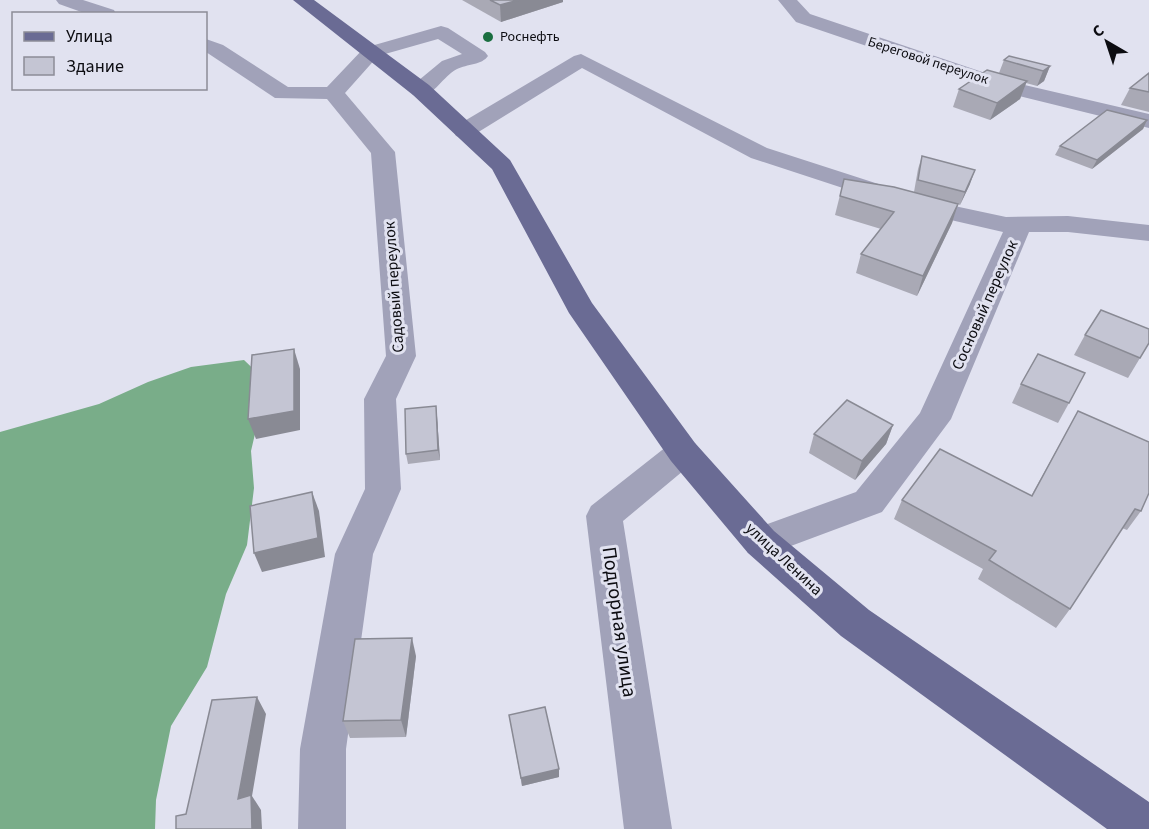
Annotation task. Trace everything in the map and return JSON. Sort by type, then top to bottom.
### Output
[{"type":"main road","name":"улица Ленина","points":[[302,0],[421,90],[502,165],[579,306],[683,452],[761,542],[855,623],[1147,829]]},
{"type":"street","points":[[65,0],[101,12]]},
{"type":"street","name":"Береговой переулок","points":[[787,0],[803,18],[1006,87],[1149,121]]},
{"type":"street","points":[[207,45],[283,93],[333,93],[371,52],[441,32],[478,56],[448,65],[421,90]]},
{"type":"street","name":"Сосновый переулок","points":[[464,131],[581,60],[759,153],[925,207],[1006,225],[1020,224],[934,419],[869,502],[761,542]]},
{"type":"street","name":"Садовый переулок","points":[[322,829],[323,749],[354,554],[383,489],[380,399],[401,356],[383,152],[333,93]]},
{"type":"street","points":[[1020,224],[1068,224],[1149,232]]},
{"type":"street","name":"Подгорная улица","points":[[648,829],[604,516],[683,452]]},
{"type":"green space","points":[[244,360],[267,382],[251,451],[254,488],[247,545],[226,594],[207,667],[171,726],[156,800],[155,829],[0,829],[0,432],[99,404],[148,382],[191,367]]},
{"type":"building","points":[[490,0],[519,0],[500,5]]},
{"type":"building","points":[[1009,56],[1050,66],[1043,71],[1004,60]]},
{"type":"building","points":[[987,70],[1027,81],[997,103],[959,89]]},
{"type":"building","points":[[1149,73],[1149,92],[1130,88]]},
{"type":"building","points":[[1107,110],[1147,120],[1097,160],[1060,146]]},
{"type":"building","points":[[922,156],[975,170],[965,192],[918,180]]},
{"type":"building","points":[[844,179],[894,187],[958,204],[923,276],[861,254],[894,212],[840,196]]},
{"type":"building","points":[[1101,310],[1149,329],[1149,343],[1140,358],[1085,335]]},
{"type":"building","points":[[294,349],[294,411],[248,419],[252,355]]},
{"type":"building","points":[[1038,354],[1085,373],[1069,403],[1021,384]]},
{"type":"building","points":[[847,400],[893,425],[862,461],[814,434]]},
{"type":"building","points":[[436,406],[438,450],[406,454],[405,409]]},
{"type":"building","points":[[1078,411],[1149,442],[1149,493],[1141,511],[1135,509],[1070,609],[989,560],[996,551],[902,500],[940,449],[1032,496]]},
{"type":"building","points":[[312,492],[318,538],[254,553],[250,506]]},
{"type":"building","points":[[412,638],[401,720],[343,721],[355,639]]},
{"type":"building","points":[[257,697],[238,799],[251,795],[252,829],[176,829],[176,816],[186,814],[212,700]]},
{"type":"building","points":[[545,707],[559,769],[521,778],[509,715]]},
{"type":"place","name":"Роснефть","points":[[488,37]]}]
